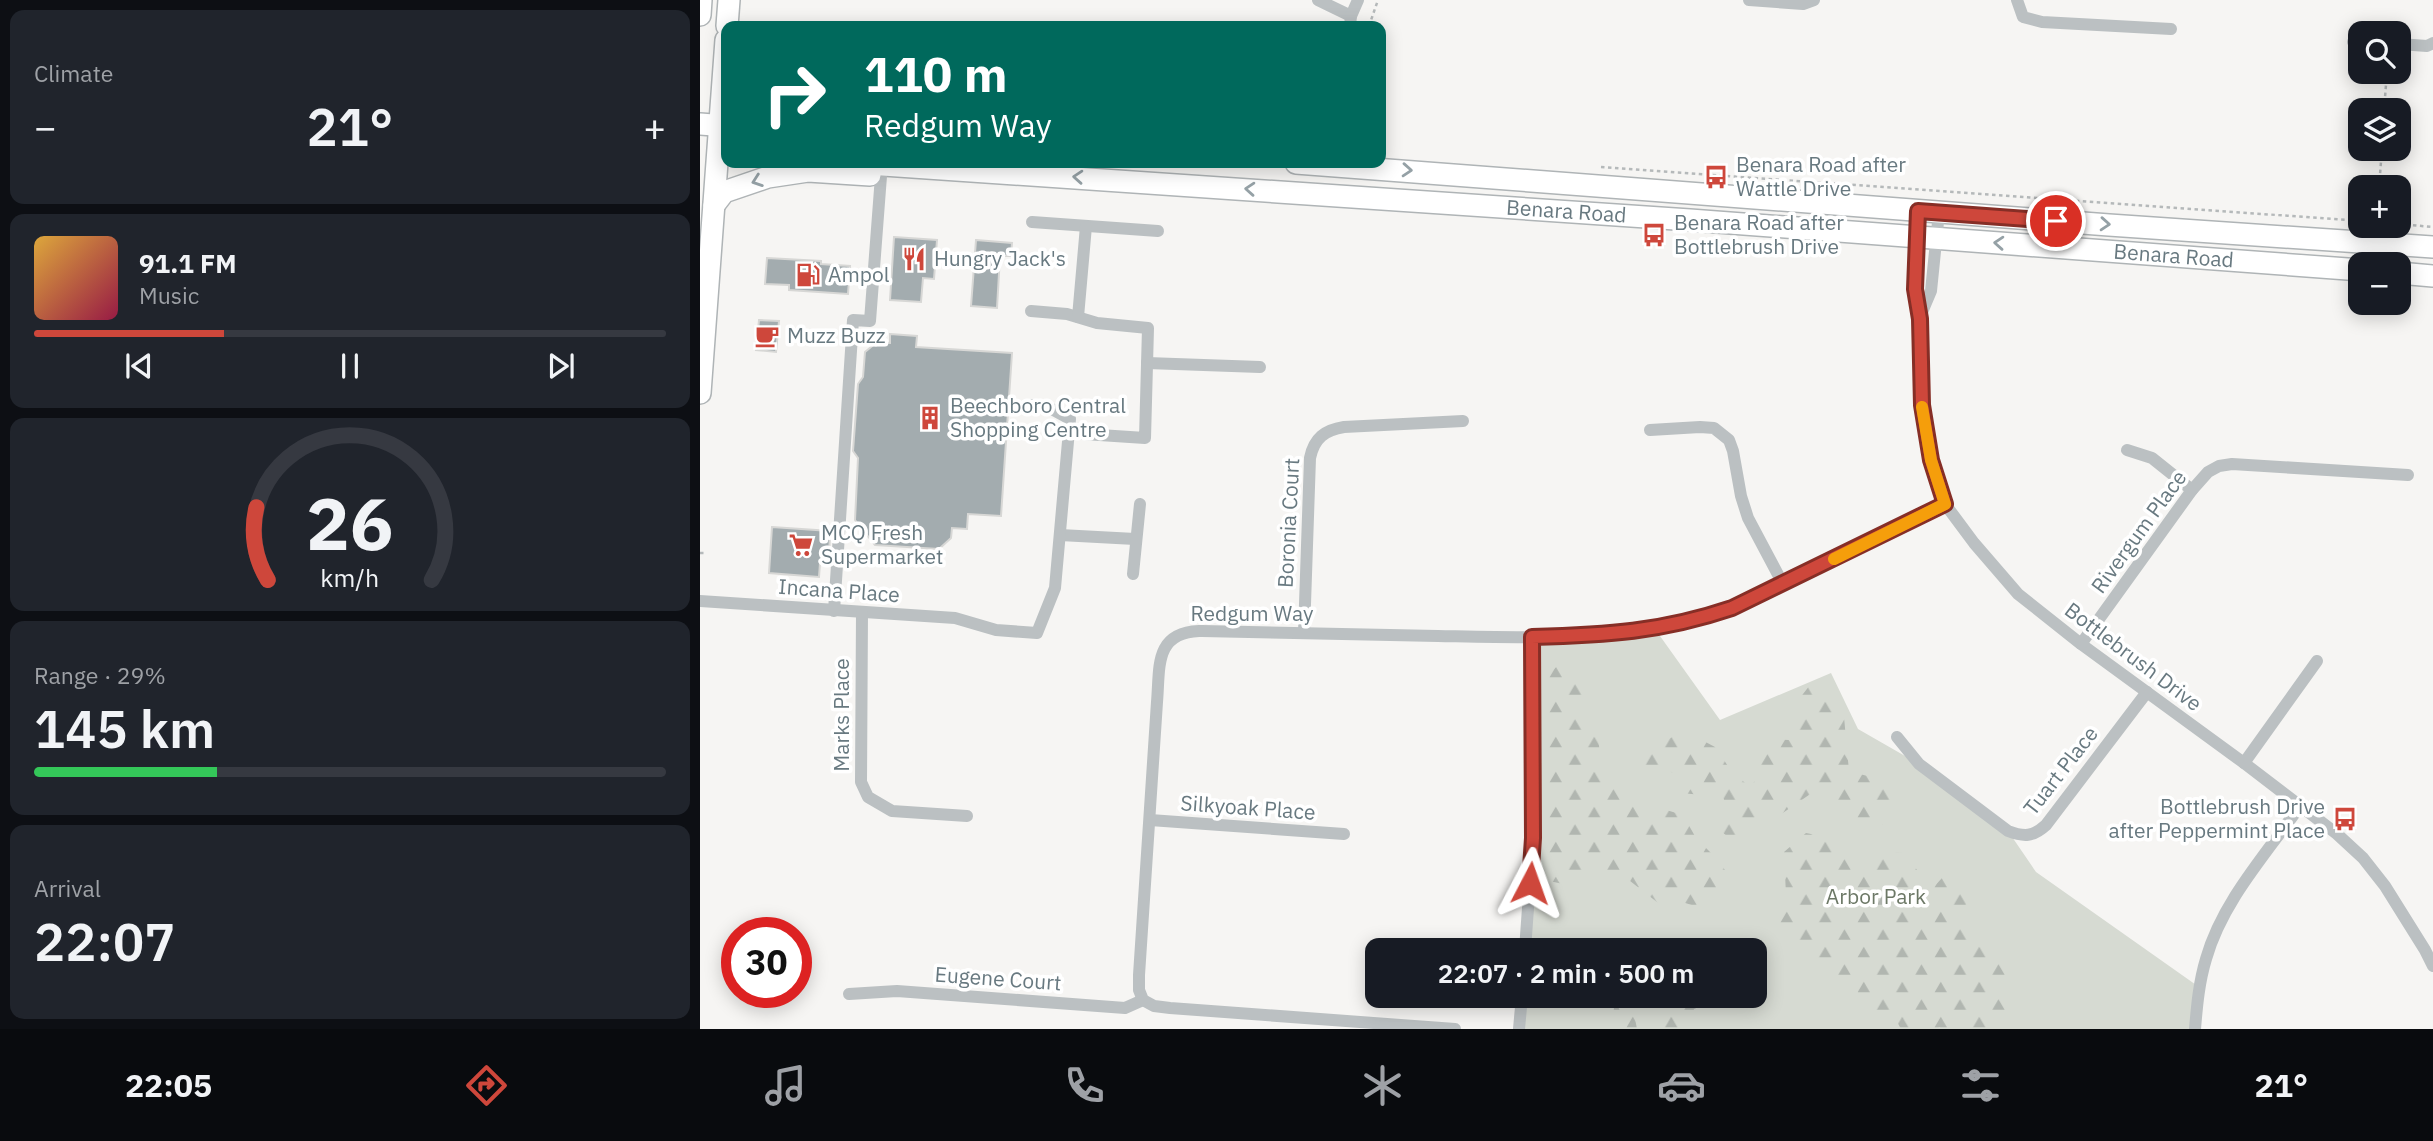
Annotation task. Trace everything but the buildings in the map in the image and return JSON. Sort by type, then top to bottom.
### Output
[{"type":"main road","points":[[700,15],[701,0]]},
{"type":"main road","points":[[727,21],[729,0]]},
{"type":"main road","points":[[700,392],[714,205],[716,125],[721,82]]},
{"type":"main road","points":[[714,205],[724,192],[768,177],[882,168]]},
{"type":"main road","name":"Benara Road","points":[[882,168],[928,180],[972,171],[1008,168]]},
{"type":"main road","name":"Benara Road","points":[[1031,168],[1337,195],[2348,269]]},
{"type":"main road","points":[[1337,195],[1339,168]]},
{"type":"main road","name":"Benara Road","points":[[1386,168],[1645,190],[2433,247]]},
{"type":"main road","points":[[1644,217],[1645,190]]},
{"type":"main road","points":[[2287,265],[2289,237]]},
{"type":"main road","points":[[2411,274],[2433,276]]},
{"type":"street","points":[[1318,0],[1351,21],[1358,0]]},
{"type":"street","points":[[1749,0],[1803,4],[1814,0]]},
{"type":"street","points":[[2017,0],[2023,17],[2042,22],[2171,29]]},
{"type":"street","points":[[2411,45],[2427,46],[2433,43]]},
{"type":"street","points":[[834,611],[853,320],[870,321],[882,168]]},
{"type":"street","name":"Bottlebrush Drive","points":[[1929,211],[1927,237],[1915,289],[1920,319],[1920,388],[1931,460],[1945,504],[2018,594],[2337,834],[2385,886],[2429,947],[2433,966]]},
{"type":"street","name":"Bottlebrush Drive","points":[[1920,319],[1931,291],[1927,237],[1929,211]]},
{"type":"street","points":[[1032,222],[1158,231]]},
{"type":"street","points":[[1078,317],[1086,226]]},
{"type":"street","points":[[1031,311],[1067,314],[1097,323],[1148,328],[1145,438],[1069,433]]},
{"type":"street","points":[[1147,363],[1260,367]]},
{"type":"street","points":[[1031,405],[1048,407],[1070,419],[1060,535],[1135,539]]},
{"type":"street","name":"Boronia Court","points":[[1304,633],[1312,447],[1331,429],[1463,421]]},
{"type":"street","points":[[1650,430],[1714,428],[1729,440],[1734,451],[1741,496],[1748,518],[1783,584]]},
{"type":"street","points":[[2127,450],[2152,458],[2192,490]]},
{"type":"street","name":"Rivergum Place","points":[[2081,644],[2192,490],[2208,472],[2219,466],[2232,464],[2408,475]]},
{"type":"street","points":[[1133,574],[1140,504]]},
{"type":"street","name":"Redgum Way","points":[[1143,1000],[1139,989],[1139,975],[1157,702],[1161,657],[1164,647],[1173,637],[1186,631],[1532,637],[1611,635],[1671,626],[1732,608],[1945,504]]},
{"type":"street","name":"Incana Place","points":[[700,601],[955,618],[996,630],[1037,633],[1055,589],[1060,535]]},
{"type":"street","name":"Marks Place","points":[[862,612],[861,782],[868,797],[892,811],[967,816]]},
{"type":"street","points":[[1526,938],[1533,838],[1532,637]]},
{"type":"street","points":[[2244,763],[2317,661]]},
{"type":"street","name":"Tuart Place","points":[[1897,737],[1919,764],[2008,831],[2020,836],[2034,835],[2046,825],[2147,692]]},
{"type":"street","points":[[2195,1029],[2199,987],[2217,928],[2229,906],[2300,806]]},
{"type":"street","name":"Silkyoak Place","points":[[1150,820],[1344,834]]},
{"type":"street","name":"Eugene Court","points":[[849,993],[897,991],[1125,1008],[1143,1000]]},
{"type":"street","points":[[1143,1000],[1154,1006],[1170,1009],[1455,1029]]},
{"type":"street","points":[[1519,1029],[1521,1008]]},
{"type":"path","points":[[1372,21],[1378,0]]},
{"type":"path","points":[[1598,167],[2348,220]]},
{"type":"path","points":[[2411,225],[2433,227]]},
{"type":"path","points":[[700,553],[707,553]]},
{"type":"green space","name":"Arbor Park","points":[[1655,629],[1720,720],[1831,673],[1858,729],[1919,764],[2008,831],[2036,872],[2199,987],[2195,1029],[1519,1029],[1521,1008],[1767,1008],[1767,938],[1525,938],[1532,637]]},
{"type":"green space","points":[[1561,662],[1578,670],[1588,728],[1598,738],[1601,761],[1646,804],[1683,815],[1696,838],[1718,860],[1729,876],[1721,894],[1698,907],[1679,901],[1662,906],[1625,877],[1582,870],[1563,884],[1545,880],[1550,837],[1546,772],[1547,676]]},
{"type":"green space","points":[[1810,685],[1828,689],[1844,717],[1849,771],[1887,782],[1893,786],[1902,801],[1889,821],[1865,834],[1841,818],[1840,804],[1824,797],[1819,788],[1761,828],[1733,841],[1716,827],[1728,811],[1723,797],[1681,793],[1675,773],[1643,766],[1648,752],[1683,730],[1715,747],[1732,772],[1750,787],[1758,777],[1766,739],[1789,740],[1797,722],[1796,703]]},
{"type":"green space","points":[[1806,833],[1831,838],[1851,865],[1880,852],[1903,853],[1918,871],[1915,892],[1898,904],[1919,903],[1942,878],[1963,885],[1968,913],[1977,934],[1990,953],[2010,973],[2008,992],[2015,1017],[2007,1029],[1901,1029],[1896,1020],[1861,1009],[1857,989],[1831,978],[1832,960],[1822,964],[1807,956],[1803,946],[1786,940],[1775,921],[1786,895],[1784,852]]},
{"type":"green space","points":[[1614,1008],[1633,1008],[1637,1029],[1612,1029]]},
{"type":"green space","points":[[1661,1008],[1697,1008],[1694,1009],[1690,1029],[1657,1029],[1657,1014]]},
{"type":"slow traffic","points":[[1834,559],[1945,504],[1931,460],[1922,407]]},
{"type":"place","name":"Benara Road after Wattle Drive","points":[[1716,177]]},
{"type":"place","name":"Benara Road after Bottlebrush Drive","points":[[1654,235]]},
{"type":"place","name":"Hungry Jack's","points":[[914,259]]},
{"type":"place","name":"Ampol","points":[[808,275]]},
{"type":"place","name":"Muzz Buzz","points":[[767,336]]},
{"type":"place","name":"Beechboro Central Shopping Centre","points":[[930,418]]},
{"type":"place","name":"MCQ Fresh Supermarket","points":[[801,545]]},
{"type":"place","name":"Bottlebrush Drive after Peppermint Place","points":[[2345,819]]},
{"type":"route","points":[[1530,883],[1533,838],[1532,637],[1611,635],[1700,619],[1732,608],[1945,504],[1931,460],[1920,388],[1920,319],[1915,289],[1918,211],[2056,221]]}]
